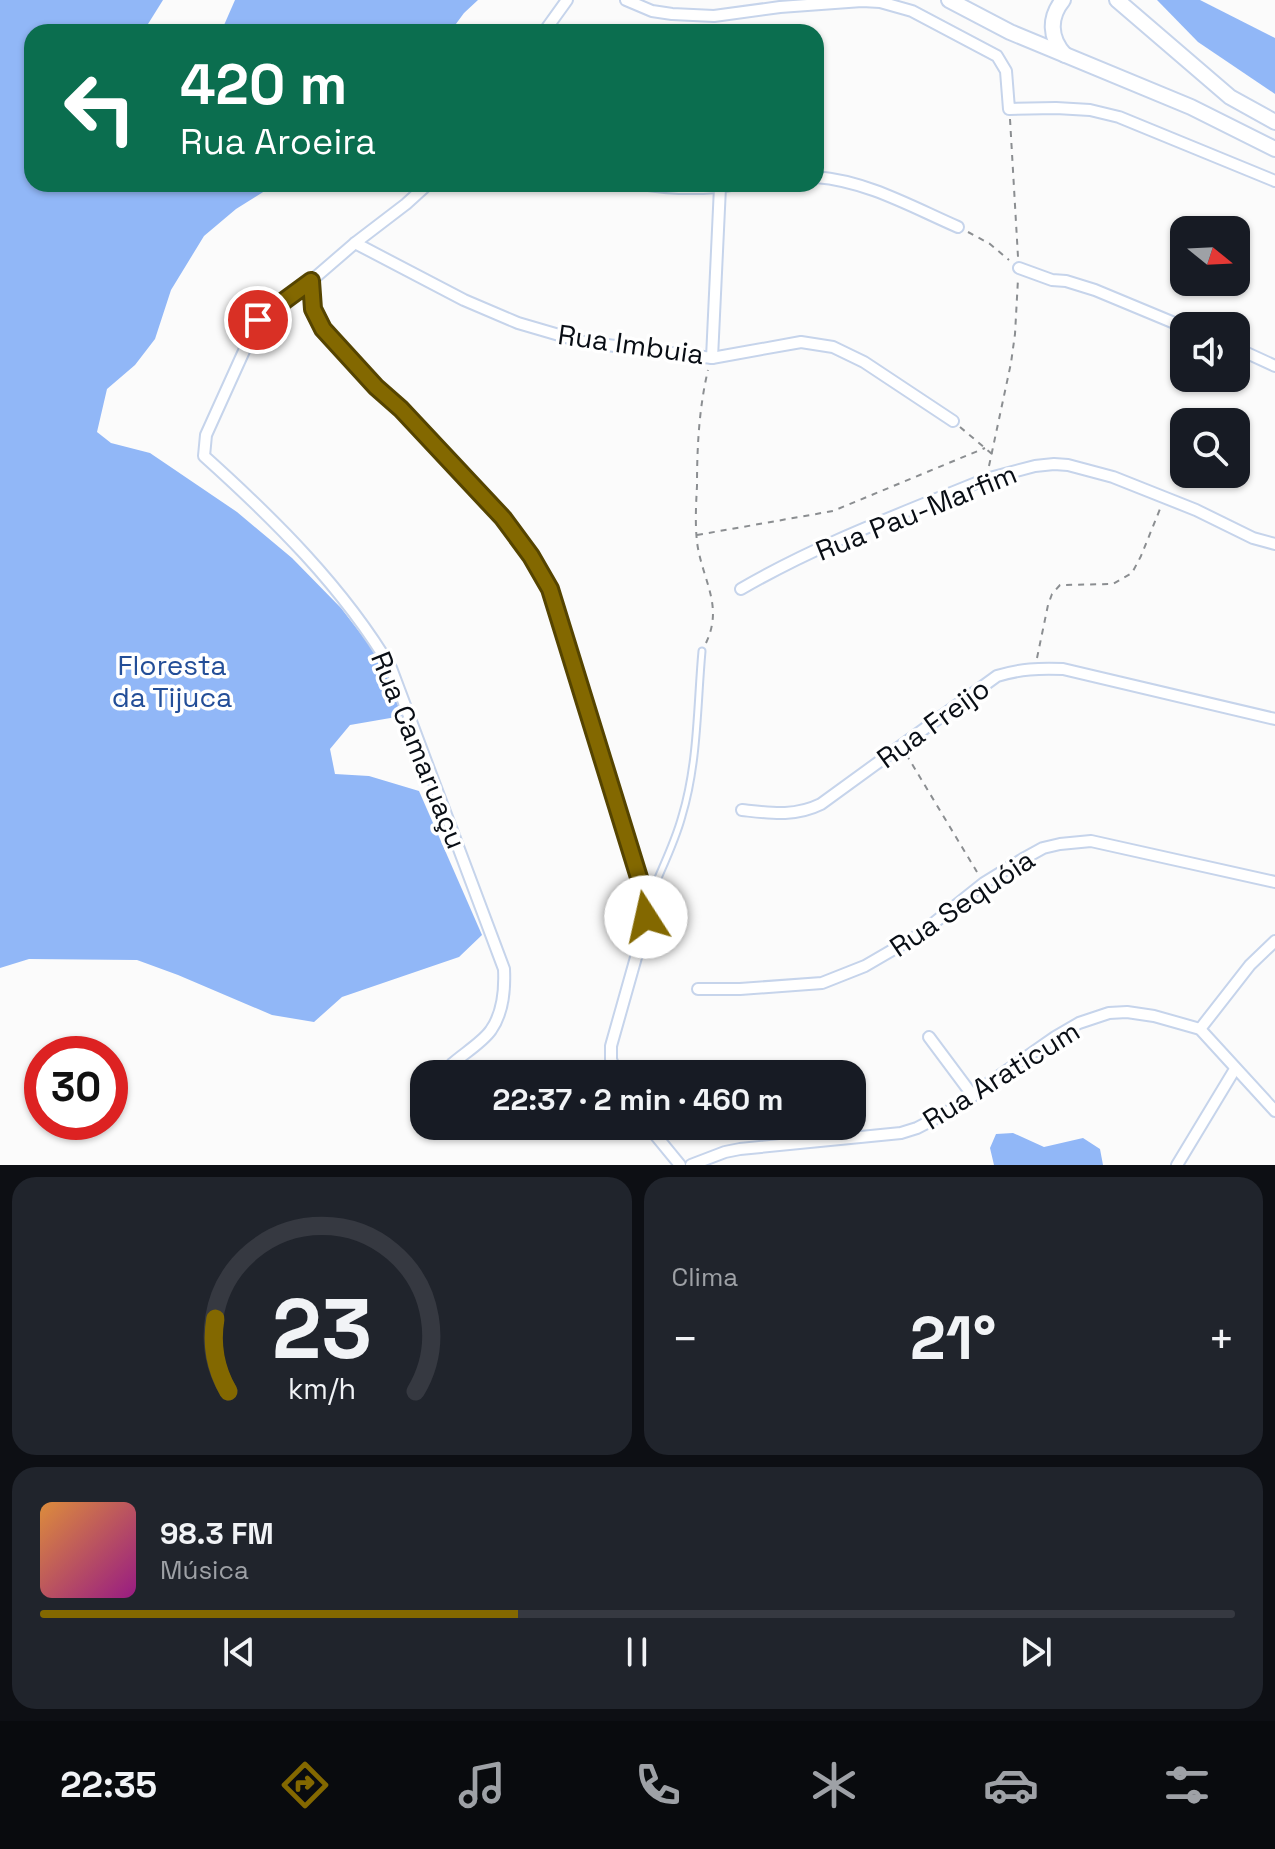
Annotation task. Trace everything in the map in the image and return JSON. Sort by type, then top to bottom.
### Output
[{"type":"main road","points":[[949,0],[1010,32],[1191,107],[1275,149]]},
{"type":"main road","points":[[1063,0],[1054,15],[1052,29],[1056,44],[1065,55]]},
{"type":"main road","points":[[1117,0],[1230,97],[1275,122]]},
{"type":"street","points":[[550,24],[567,0]]},
{"type":"street","points":[[626,0],[662,12],[714,16],[780,7],[880,2],[912,11],[997,56],[1006,71],[1009,109],[1090,110],[1119,117],[1275,181]]},
{"type":"street","points":[[824,178],[873,189],[958,227]]},
{"type":"street","points":[[419,192],[311,281],[313,309],[323,329],[503,518],[550,589],[645,897],[644,929],[611,1046],[611,1060]]},
{"type":"street","points":[[712,358],[720,192]]},
{"type":"street","name":"Rua Imbuia","points":[[355,243],[464,300],[518,323],[583,342],[712,358],[801,342],[833,347],[864,362],[953,421]]},
{"type":"street","points":[[1019,268],[1095,290],[1170,321]]},
{"type":"street","name":"Rua Camaruaçu","points":[[311,281],[258,320],[206,435],[204,456],[294,543],[356,615],[391,668],[504,969],[505,990],[490,1031],[457,1060]]},
{"type":"street","points":[[1250,354],[1275,366]]},
{"type":"street","name":"Rua Pau-Marfim","points":[[741,589],[807,554],[986,479],[1054,464],[1113,477],[1165,497],[1253,538],[1275,544]]},
{"type":"street","name":"Rua Freijo","points":[[742,810],[777,814],[810,810],[997,676],[1016,670],[1063,669],[1275,719]]},
{"type":"street","name":"Rua Sequóia","points":[[698,989],[822,983],[865,966],[920,934],[984,883],[1043,848],[1091,841],[1275,882]]},
{"type":"street","points":[[1275,941],[1250,965],[1200,1029],[1275,1111]]},
{"type":"street","name":"Rua Araticum","points":[[691,1165],[740,1149],[901,1133],[917,1128],[973,1096],[1055,1037],[1079,1023],[1109,1013],[1154,1016],[1200,1029]]},
{"type":"street","points":[[929,1037],[973,1096]]},
{"type":"street","points":[[1177,1165],[1235,1069]]},
{"type":"street","points":[[659,1140],[680,1165]]},
{"type":"lane","points":[[646,909],[683,814],[692,769],[702,651]]},
{"type":"path","points":[[986,479],[1015,334],[1019,268],[1009,109]]},
{"type":"path","points":[[958,227],[990,244],[1019,268]]},
{"type":"path","points":[[702,651],[714,621],[697,535],[697,444],[703,392],[712,358]]},
{"type":"path","points":[[953,421],[992,454]]},
{"type":"path","points":[[697,535],[833,511],[985,448]]},
{"type":"path","points":[[1035,668],[1052,594],[1060,585],[1113,584],[1132,573],[1165,497]]},
{"type":"path","points":[[901,746],[984,883]]},
{"type":"green space","name":"Floresta da Tijuca","points":[[0,0],[163,0],[148,24],[24,24],[24,192],[263,192],[236,209],[204,236],[171,290],[155,339],[135,365],[107,389],[97,432],[111,443],[150,453],[237,512],[292,558],[341,608],[381,660],[402,716],[350,725],[330,749],[335,774],[369,776],[419,791],[482,935],[459,957],[342,997],[314,1022],[272,1015],[137,960],[29,959],[0,968]]},
{"type":"green space","points":[[235,0],[478,0],[456,24],[224,24]]},
{"type":"green space","points":[[1157,0],[1200,0],[1275,38],[1275,94],[1198,42]]},
{"type":"green space","points":[[1013,1133],[1044,1147],[1083,1138],[1100,1149],[1103,1165],[994,1165],[990,1148],[996,1134]]},
{"type":"route","points":[[258,320],[311,281],[313,309],[323,329],[503,518],[531,556],[550,589],[645,897],[646,917]]}]
